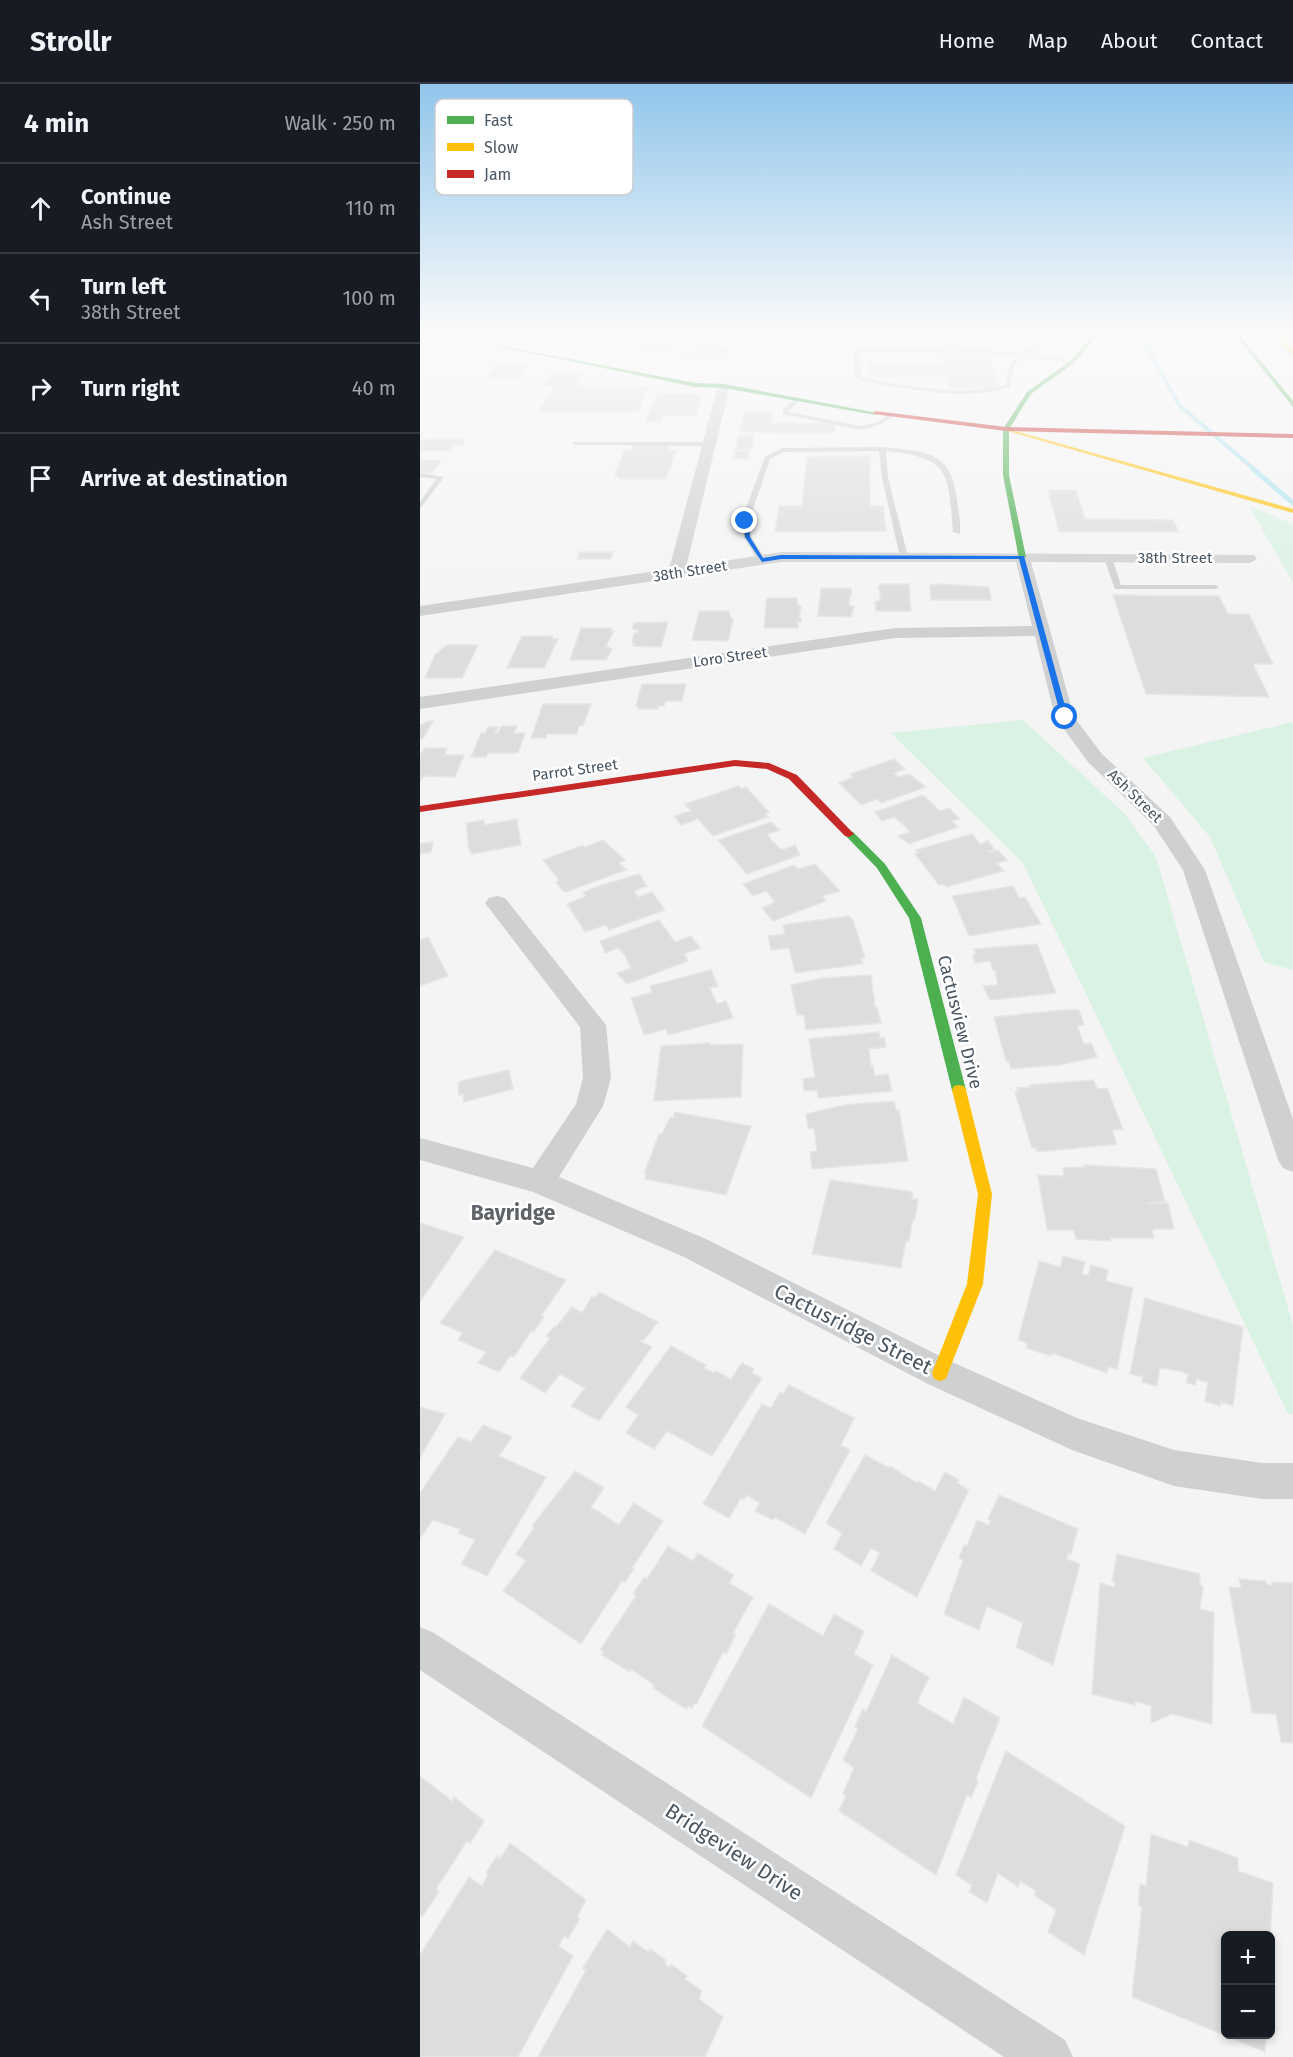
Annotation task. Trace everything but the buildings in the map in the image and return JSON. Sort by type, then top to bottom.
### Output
[{"type":"main road","points":[[971,425],[1006,429],[1293,436]]},
{"type":"main road","points":[[1006,429],[1009,425]]},
{"type":"main road","points":[[1006,429],[1293,511]]},
{"type":"main road","name":"Ash Street","points":[[1006,429],[1006,475],[1022,557]]},
{"type":"main road","name":"Parrot Street","points":[[420,809],[735,763]]},
{"type":"main road","name":"Cactusview Drive","points":[[735,763],[769,766],[793,777],[881,866],[915,918],[985,1194],[975,1284],[940,1373]]},
{"type":"street","points":[[676,573],[715,425]]},
{"type":"street","name":"38th Street","points":[[420,611],[781,557],[1249,558]]},
{"type":"street","name":"Ash Street","points":[[1022,557],[1065,717],[1095,758],[1162,822],[1194,870],[1293,1160]]},
{"type":"street","name":"Loro Street","points":[[420,703],[895,633],[1041,632]]},
{"type":"street","points":[[497,903],[593,1025],[597,1078],[589,1106],[540,1182]]},
{"type":"street","name":"Cactusridge Street","points":[[420,1149],[540,1182],[695,1248],[940,1373],[1072,1433],[1174,1468],[1262,1481],[1293,1481]]},
{"type":"street","name":"Bridgeview Drive","points":[[420,1647],[1048,2057]]},
{"type":"lane","points":[[850,425],[861,428],[874,425]]},
{"type":"lane","points":[[574,443],[711,444]]},
{"type":"lane","points":[[882,449],[885,478],[904,557]]},
{"type":"lane","points":[[762,560],[748,537],[745,521],[767,459],[782,450],[882,449],[928,457],[945,464],[951,476],[957,532]]},
{"type":"lane","points":[[420,475],[441,477],[420,507]]},
{"type":"lane","points":[[420,494],[429,494]]},
{"type":"lane","points":[[1108,558],[1118,587],[1215,587]]},
{"type":"green space","points":[[1248,505],[1293,524],[1293,582]]},
{"type":"green space","points":[[1023,720],[1125,814],[1156,857],[1293,1325],[1293,1414],[1288,1414],[1023,863],[891,733]]},
{"type":"green space","points":[[1293,722],[1293,970],[1264,962],[1210,837],[1143,758]]},
{"type":"waterway","points":[[1202,425],[1255,470]]},
{"type":"waterway","points":[[1253,469],[1293,503]]},
{"type":"traffic: fast","points":[[1009,425],[1006,429],[1006,475],[1022,557]]},
{"type":"traffic: fast","points":[[849,834],[881,866],[915,918],[959,1090]]},
{"type":"traffic: slow","points":[[1006,429],[1293,511]]},
{"type":"traffic: slow","points":[[940,1373],[975,1284],[985,1194],[959,1090]]},
{"type":"traffic: jam","points":[[974,425],[1006,429],[1293,436]]},
{"type":"traffic: jam","points":[[420,809],[735,763],[769,766],[793,777],[849,834]]},
{"type":"district","name":"Bayridge","points":[[513,1213]]},
{"type":"route","points":[[745,521],[748,537],[762,560],[781,557],[1022,557],[1065,717]]}]
